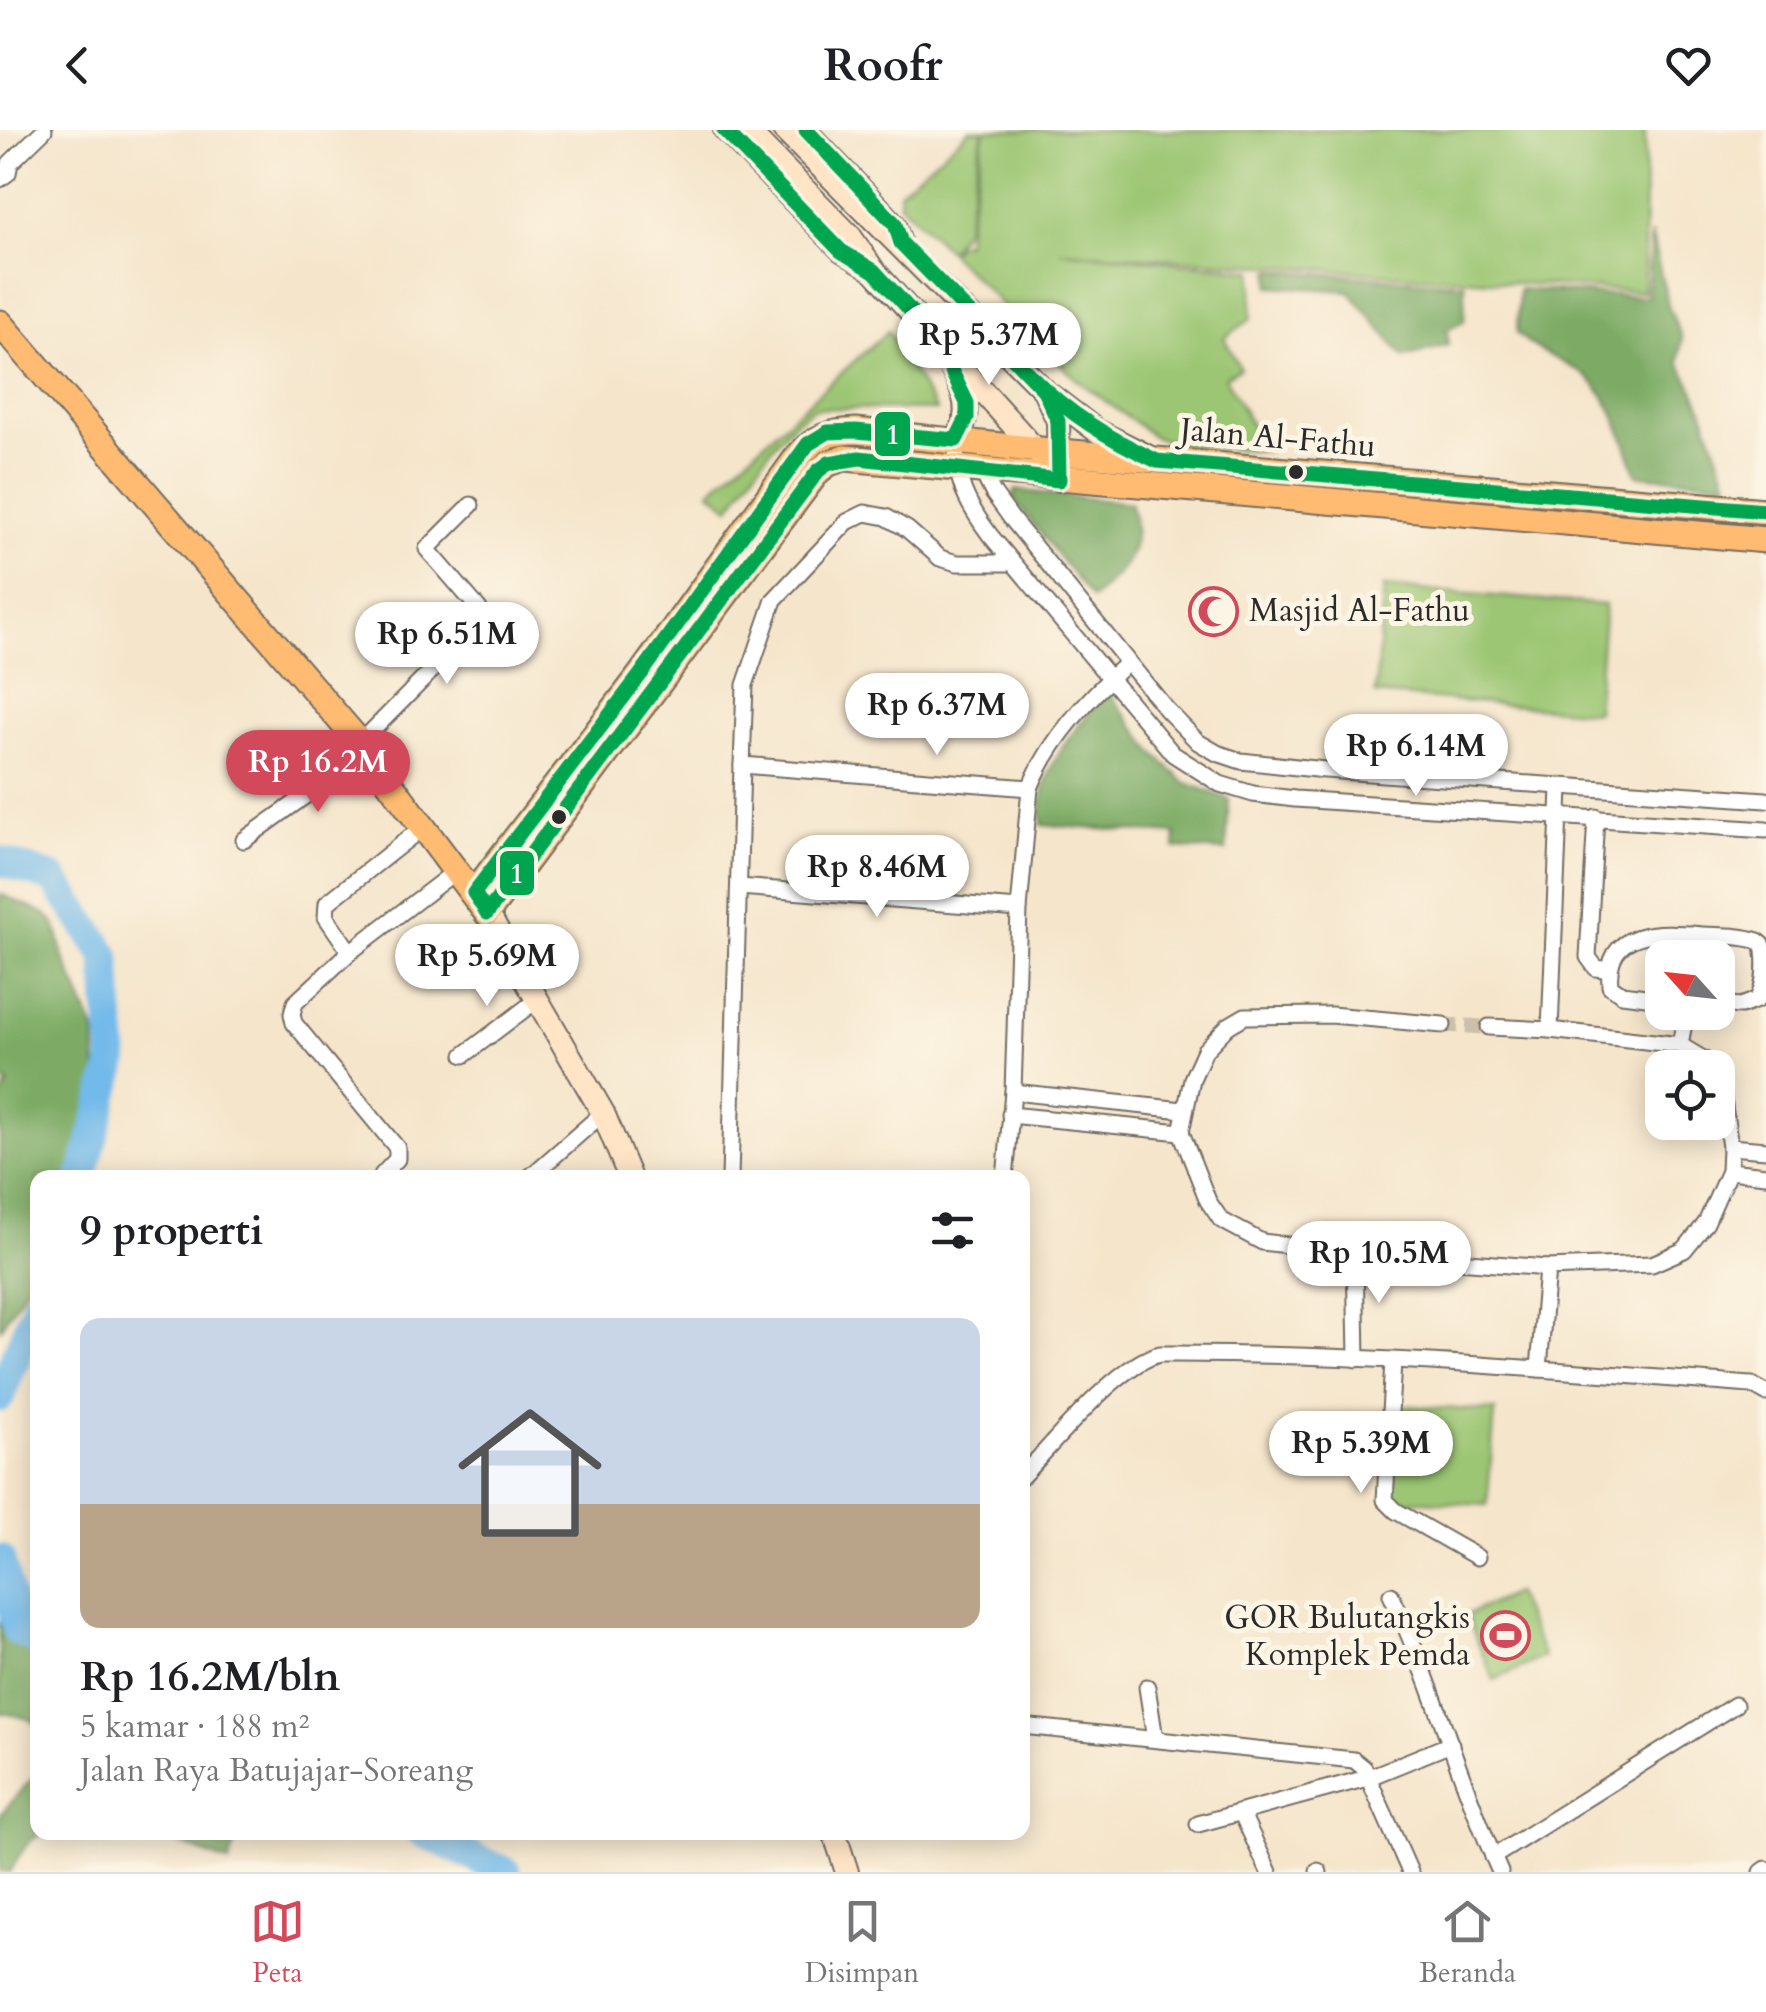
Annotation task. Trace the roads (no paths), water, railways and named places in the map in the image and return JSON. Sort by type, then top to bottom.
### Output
[{"type":"highway","points":[[3,333],[363,748],[480,903]]},
{"type":"highway","name":"Jalan Al-Fathu","points":[[649,681],[808,444],[828,432],[856,431],[1157,461],[1766,511]]},
{"type":"highway","name":"Jalan Al-Fathu","points":[[480,903],[649,681],[818,471],[829,463],[858,458],[1059,480],[1766,540]]},
{"type":"highway","points":[[1402,509],[1404,481]]},
{"type":"highway","points":[[1646,530],[1648,500]]},
{"type":"main road","points":[[746,130],[850,236],[874,271],[935,337],[1048,451],[1059,480]]},
{"type":"main road","points":[[784,130],[1044,390],[1097,432],[1157,461]]},
{"type":"main road","points":[[935,337],[966,402],[964,441]]},
{"type":"main road","points":[[1044,390],[1056,412],[1048,451]]},
{"type":"main road","points":[[480,903],[602,1113],[627,1170]]},
{"type":"main road","points":[[836,1840],[846,1872]]},
{"type":"street","points":[[0,179],[8,172],[10,163],[44,130]]},
{"type":"street","points":[[724,130],[841,251],[874,271]]},
{"type":"street","points":[[806,130],[886,214],[894,224],[900,244]]},
{"type":"street","points":[[964,441],[974,512],[1011,563],[1173,754],[1201,775],[1253,794],[1766,830]]},
{"type":"street","points":[[964,441],[968,469],[1127,663],[1198,742],[1241,761],[1560,788],[1766,800]]},
{"type":"street","points":[[244,840],[363,748],[477,624],[479,609],[428,554],[428,549],[471,505]]},
{"type":"street","points":[[730,1170],[745,685],[774,600],[846,522],[865,514],[886,517],[907,529],[940,558],[957,563],[1011,563]]},
{"type":"street","points":[[1006,1170],[1013,1092],[1019,909],[1030,788],[1057,739],[1109,678],[1127,663]]},
{"type":"street","points":[[742,765],[1030,788]]},
{"type":"street","points":[[1550,1030],[1560,788]]},
{"type":"street","points":[[1596,817],[1588,957],[1596,968],[1610,970]]},
{"type":"street","points":[[350,952],[326,917],[327,903],[424,828]]},
{"type":"street","points":[[387,1170],[397,1159],[396,1148],[294,1023],[292,1014],[295,1003],[350,952],[457,870]]},
{"type":"street","points":[[740,886],[1019,909]]},
{"type":"street","points":[[1645,996],[1616,992],[1609,982],[1620,949],[1638,936],[1649,932],[1748,938],[1763,945],[1762,991],[1757,1000],[1735,1005]]},
{"type":"street","points":[[1692,934],[1692,940]]},
{"type":"street","points":[[464,1055],[538,999]]},
{"type":"street","points":[[1443,1026],[1332,1015],[1245,1016],[1228,1026],[1206,1050],[1192,1079],[1181,1132],[1208,1202],[1221,1220],[1262,1242],[1355,1253],[1547,1268],[1652,1264],[1684,1250],[1706,1223],[1729,1171],[1729,1140]]},
{"type":"street","points":[[1489,1027],[1680,1045],[1688,1050]]},
{"type":"street","points":[[1680,1045],[1683,1030]]},
{"type":"street","points":[[1013,1092],[1183,1110]]},
{"type":"street","points":[[538,1170],[602,1113]]},
{"type":"street","points":[[1010,1115],[1181,1132]]},
{"type":"street","points":[[1730,1147],[1766,1150]]},
{"type":"street","points":[[1729,1171],[1766,1175]]},
{"type":"street","points":[[1355,1253],[1357,1360]]},
{"type":"street","points":[[1540,1368],[1547,1268]]},
{"type":"street","points":[[1030,1468],[1117,1378],[1146,1357],[1160,1354],[1540,1368],[1752,1385],[1766,1393]]},
{"type":"street","points":[[1392,1360],[1385,1500],[1396,1511],[1477,1556]]},
{"type":"street","points":[[1391,1594],[1420,1659],[1496,1865],[1736,1705]]},
{"type":"street","points":[[1146,1687],[1155,1739]]},
{"type":"street","points":[[1030,1727],[1354,1760],[1362,1765],[1410,1872]]},
{"type":"street","points":[[1198,1824],[1368,1778],[1451,1744]]},
{"type":"street","points":[[1241,1812],[1268,1872]]},
{"type":"waterway","points":[[0,861],[54,879],[106,956],[114,1062],[84,1170]]},
{"type":"waterway","points":[[0,1397],[30,1321]]},
{"type":"waterway","points":[[0,1559],[18,1631],[30,1637]]},
{"type":"waterway","points":[[438,1840],[506,1872]]},
{"type":"tunnel","points":[[1443,1025],[1489,1027]]},
{"type":"place","name":"Masjid Al-Fathu","points":[[1214,611]]},
{"type":"place","name":"GOR Bulutangkis Komplek Pemda","points":[[1505,1636]]}]
